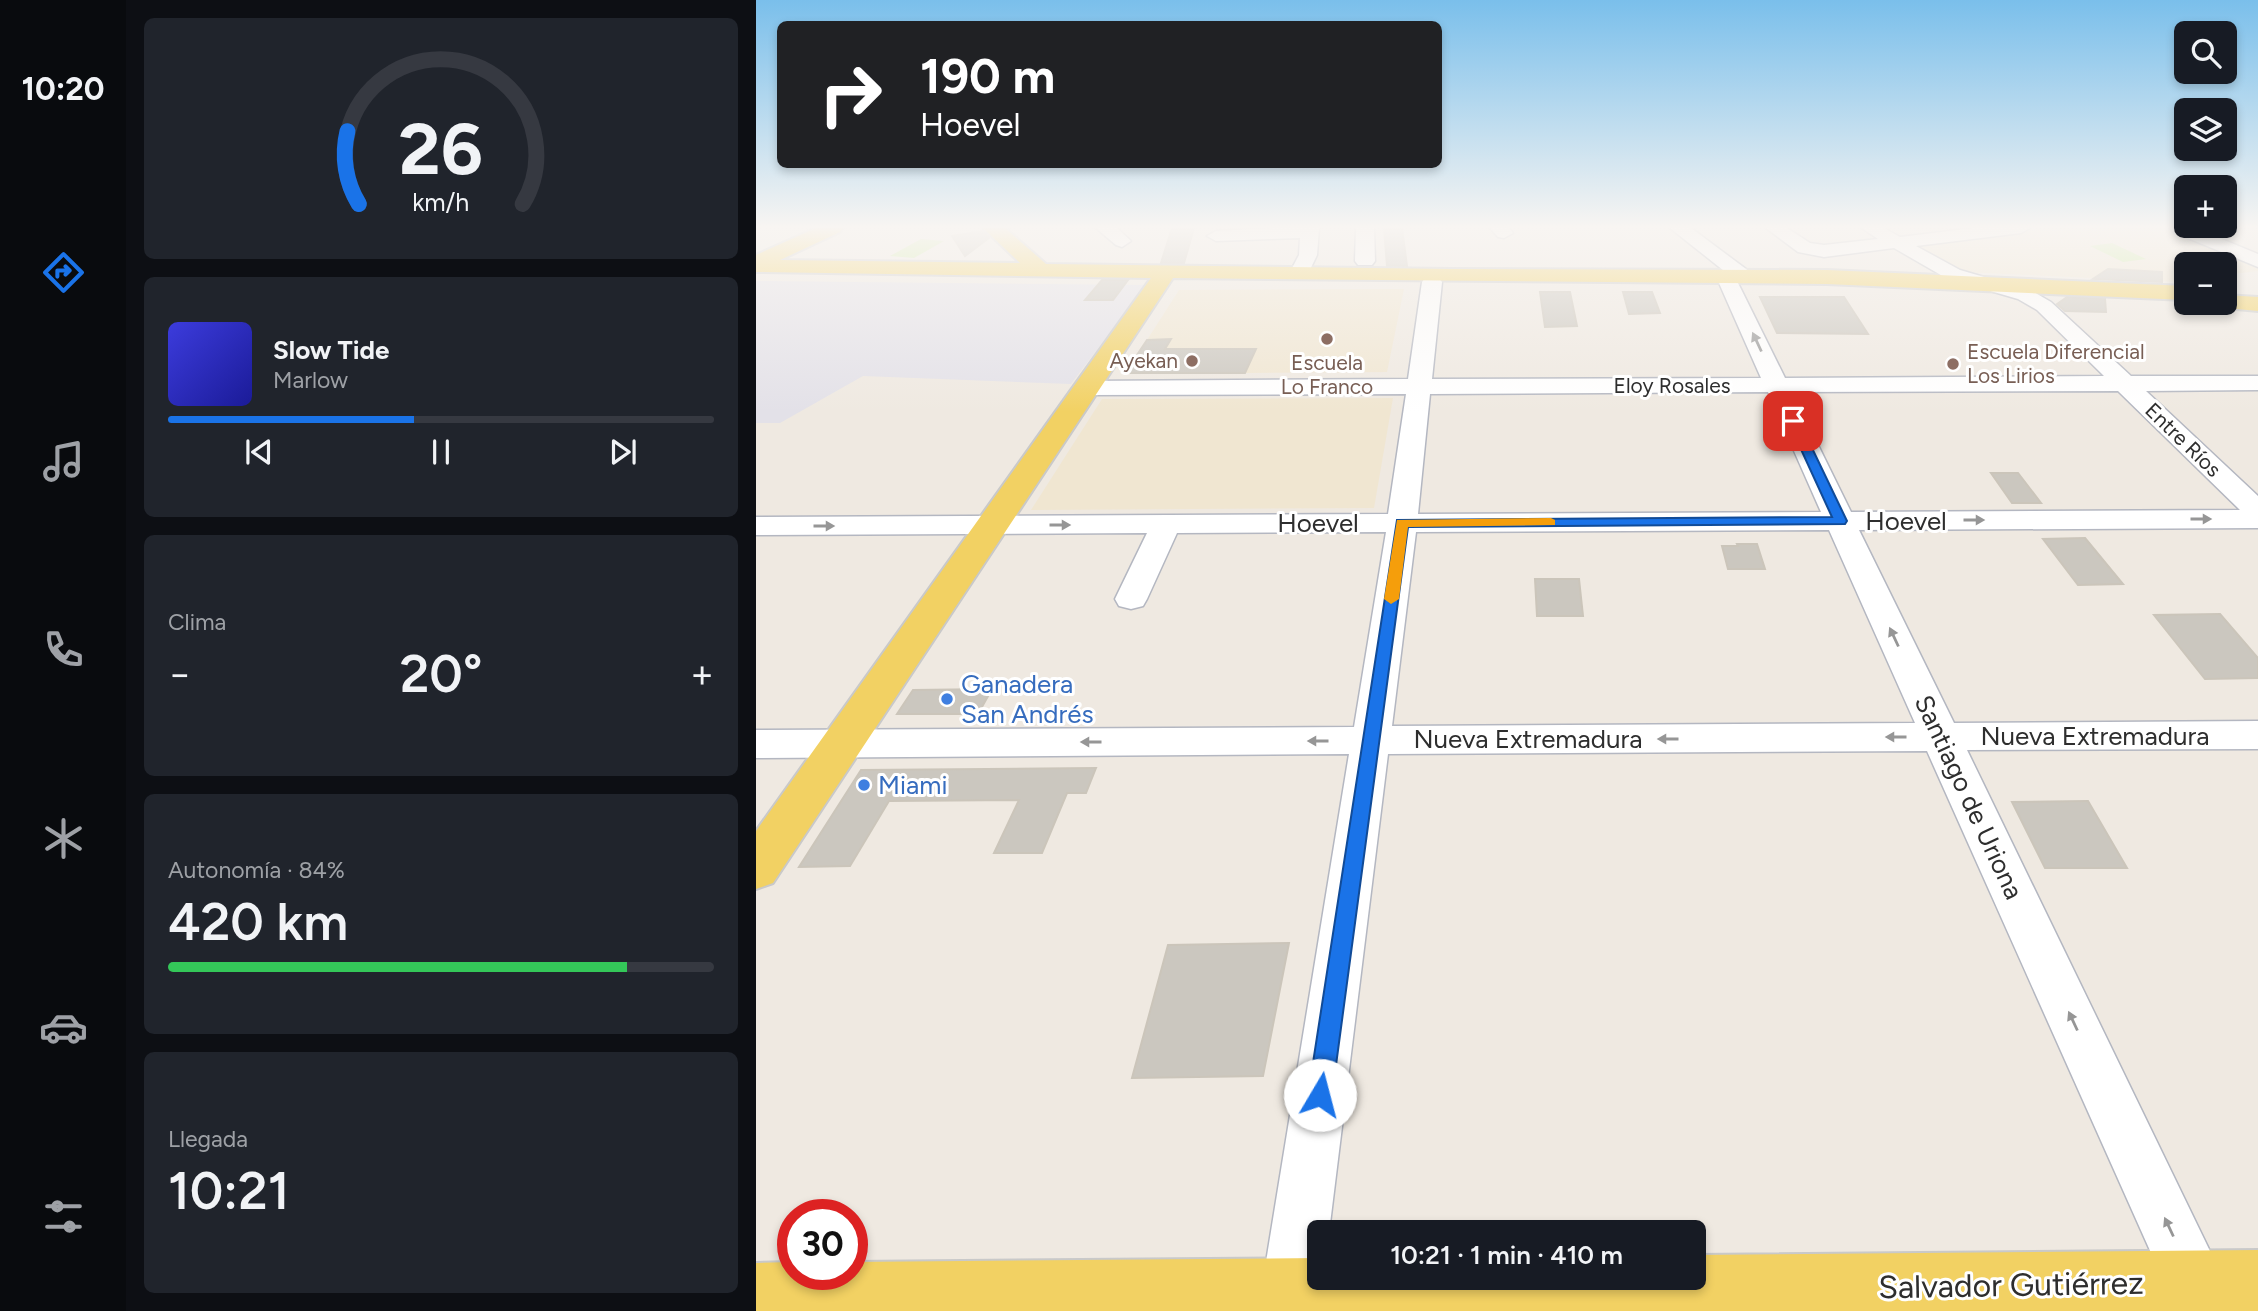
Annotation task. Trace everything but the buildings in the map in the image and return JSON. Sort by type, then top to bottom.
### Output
[{"type":"main road","points":[[756,869],[1154,289]]},
{"type":"main road","points":[[1991,289],[2174,299]]},
{"type":"main road","points":[[2113,289],[2174,292]]},
{"type":"main road","points":[[2237,296],[2258,297]]},
{"type":"main road","points":[[2237,303],[2258,304]]},
{"type":"main road","name":"Salvador Gutiérrez","points":[[777,1301],[2201,1297],[2258,1283]]},
{"type":"street","points":[[1290,1301],[1402,523],[1431,289]]},
{"type":"street","name":"Santiago de Uriona","points":[[1740,289],[1777,385],[2201,1297]]},
{"type":"street","name":"Entre Ríos","points":[[2007,289],[2044,306],[2258,512]]},
{"type":"street","name":"Eloy Rosales","points":[[1086,388],[2258,383]]},
{"type":"street","name":"Hoevel","points":[[756,526],[2258,519]]},
{"type":"street","points":[[1131,599],[1167,524]]},
{"type":"street","name":"Nueva Extremadura","points":[[756,744],[2258,735]]},
{"type":"shaded area","points":[[756,289],[1143,289],[1071,384],[863,376],[780,423],[756,423]]},
{"type":"shaded area","points":[[1404,289],[1387,372],[1245,373],[1255,349],[1165,349],[1170,340],[1147,340],[1179,290]]},
{"type":"shaded area","points":[[1393,398],[1374,508],[1031,510],[1102,399]]},
{"type":"slow traffic","points":[[1391,599],[1402,523],[1551,522]]},
{"type":"place","name":"Escuela Lo Franco","points":[[1327,339]]},
{"type":"place","name":"Ayekan","points":[[1192,361]]},
{"type":"place","name":"Escuela Diferencial Los Lirios","points":[[1953,364]]},
{"type":"place","name":"Ganadera San Andrés","points":[[947,699]]},
{"type":"place","name":"Miami","points":[[864,785]]},
{"type":"route","points":[[1320,1095],[1402,523],[1840,521],[1793,421]]}]
